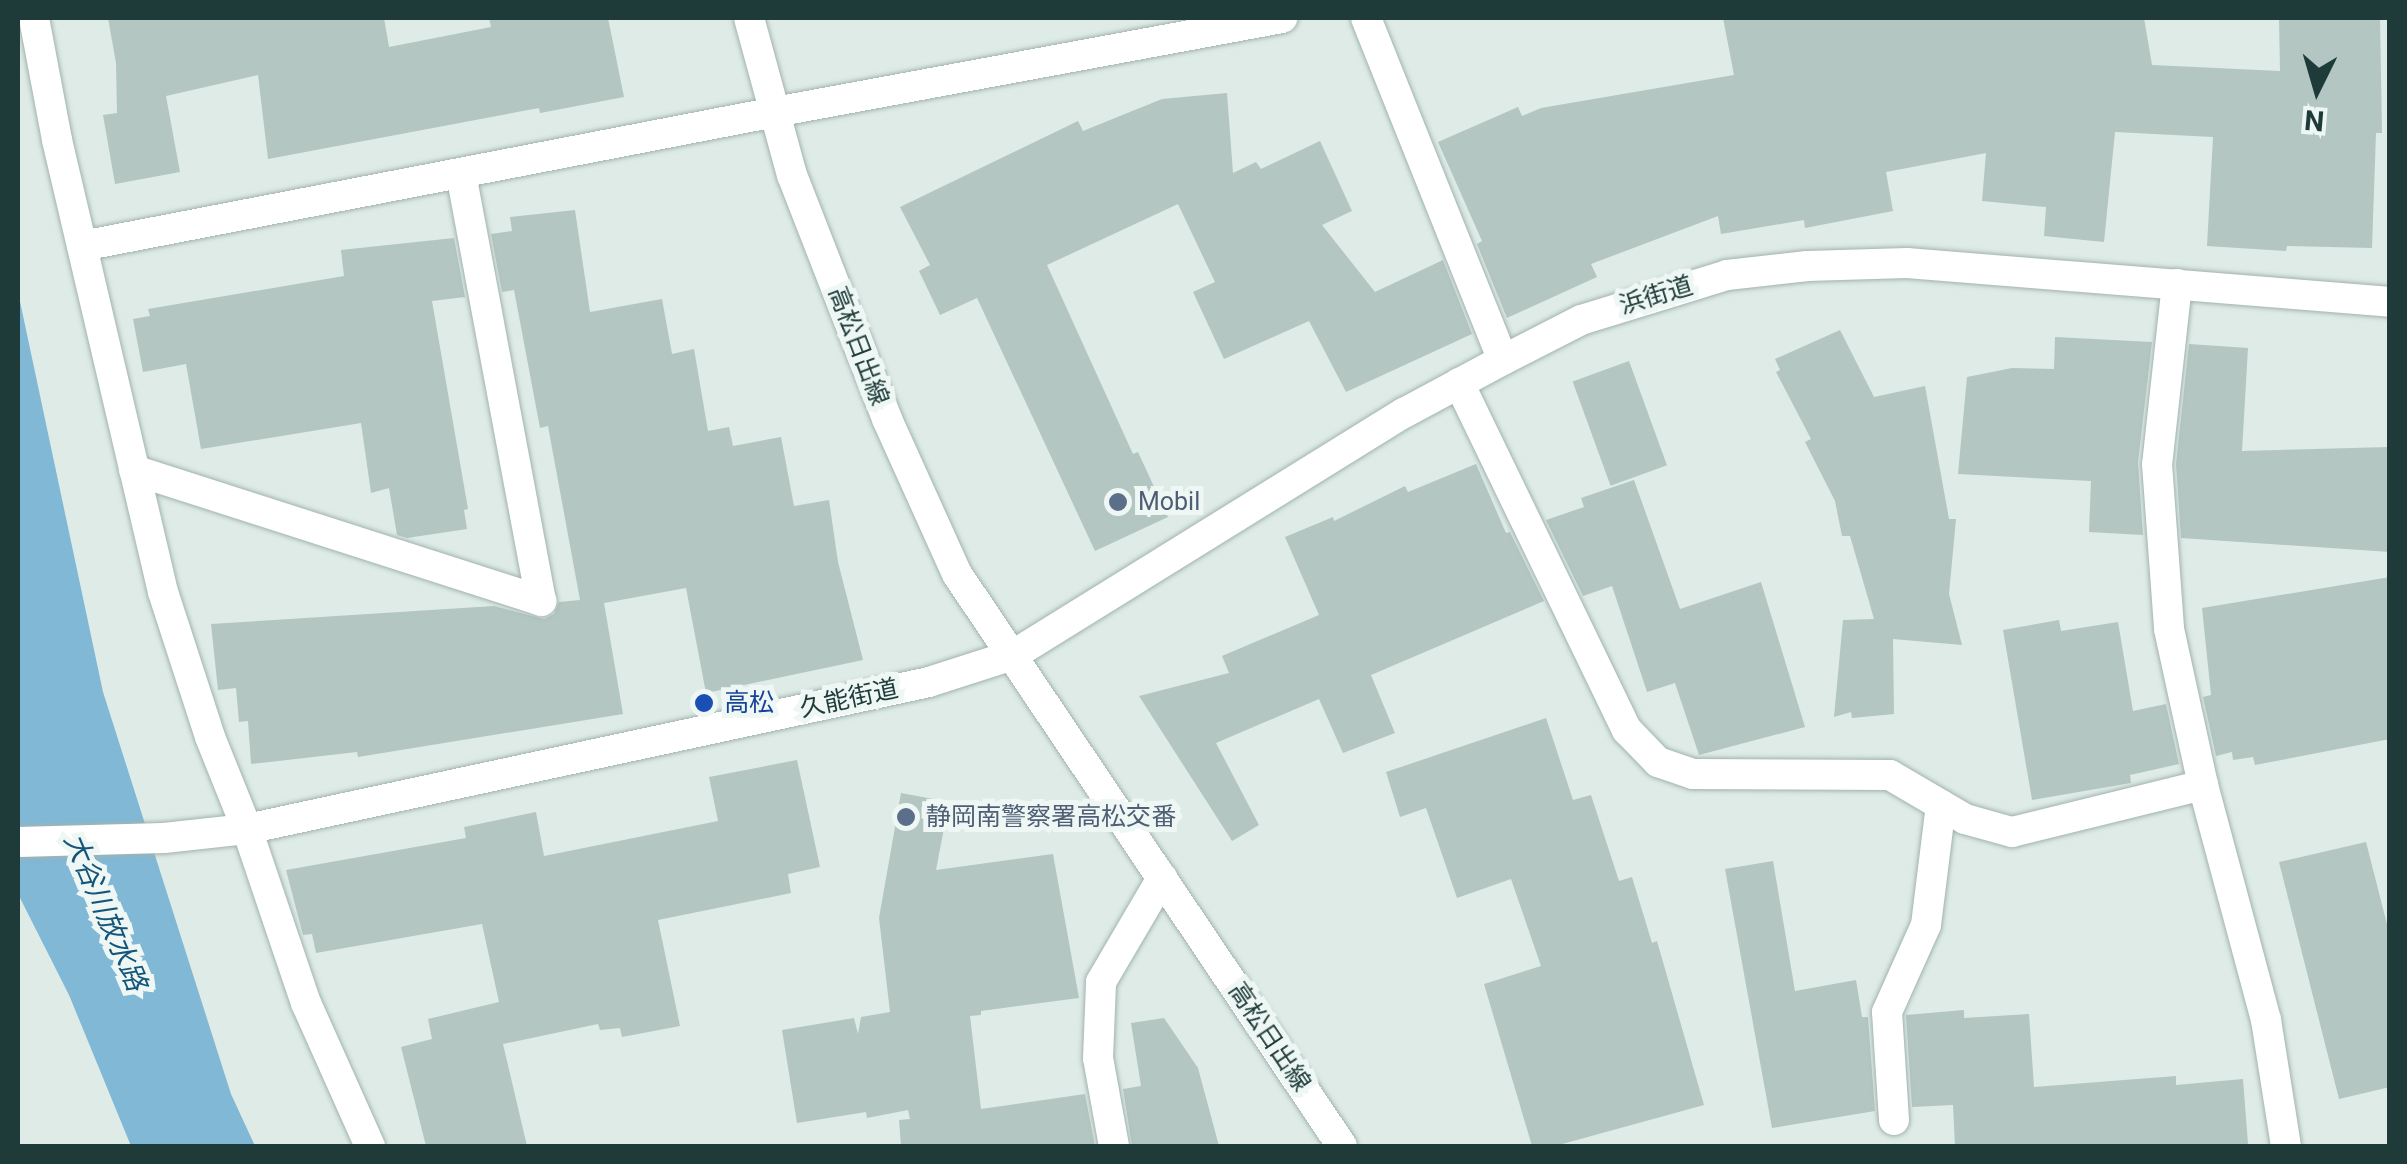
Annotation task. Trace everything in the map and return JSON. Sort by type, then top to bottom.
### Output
[{"type":"street","points":[[34,18],[82,246],[163,592],[210,737],[247,829],[306,1003],[370,1146]]},
{"type":"street","name":"高松日出線","points":[[748,18],[792,174],[887,420],[958,574],[1013,654]]},
{"type":"street","points":[[82,246],[1282,18]]},
{"type":"street","points":[[1366,18],[1503,360]]},
{"type":"street","points":[[134,470],[541,600],[461,172]]},
{"type":"street","name":"浜街道","points":[[1013,654],[1459,383],[1580,320],[1726,275],[1907,263],[2390,302]]},
{"type":"street","points":[[2177,284],[2157,464],[2169,629],[2203,785],[2266,1020],[2286,1146]]},
{"type":"street","points":[[1459,383],[1627,730],[1658,762],[1692,774],[1890,774],[1965,819],[2012,832],[2203,785]]},
{"type":"street","points":[[1013,654],[1162,878],[1101,982],[1098,1058],[1114,1146]]},
{"type":"street","name":"久能街道","points":[[18,842],[164,838],[247,829],[928,682],[1013,654]]},
{"type":"street","points":[[1894,1120],[1887,1012],[1926,925],[1941,805]]},
{"type":"street","name":"高松日出線","points":[[1162,878],[1342,1146]]},
{"type":"water","name":"大谷川放水路","points":[[18,292],[103,692],[231,1094],[255,1146],[131,1146],[69,995],[18,894]]},
{"type":"building","points":[[108,18],[384,18],[389,47],[491,27],[489,18],[608,18],[624,97],[540,113],[539,108],[268,159],[258,75],[166,96],[180,172],[115,184],[103,115],[117,113],[116,63]]},
{"type":"building","points":[[1723,18],[2144,18],[2152,65],[2280,71],[2279,18],[2380,18],[2382,133],[2376,133],[2372,248],[2287,246],[2286,251],[2207,246],[2213,137],[2115,132],[2104,242],[2044,236],[2046,207],[1982,201],[1986,153],[1886,172],[1893,211],[1805,228],[1804,220],[1721,234],[1718,216],[1591,264],[1597,277],[1507,318],[1477,244],[1482,241],[1438,142],[1518,107],[1522,116],[1541,108],[1734,75]]},
{"type":"building","points":[[1227,93],[1233,173],[1256,162],[1261,169],[1320,141],[1352,211],[1322,225],[1375,292],[1443,260],[1472,334],[1346,392],[1309,321],[1224,359],[1193,292],[1215,282],[1178,204],[1047,265],[1133,454],[1138,452],[1168,517],[1095,551],[977,298],[940,315],[919,271],[930,265],[900,207],[1078,121],[1083,131],[1162,99]]},
{"type":"building","points":[[575,210],[590,312],[662,299],[672,354],[694,349],[708,431],[729,427],[733,446],[781,437],[794,506],[829,500],[838,562],[863,660],[706,693],[686,588],[604,603],[623,714],[358,757],[357,752],[251,764],[248,721],[239,722],[236,688],[218,690],[211,624],[494,606],[544,619],[554,614],[559,602],[580,600],[548,426],[540,428],[514,290],[502,292],[491,234],[512,231],[510,217]]},
{"type":"building","points":[[454,238],[465,297],[432,301],[468,509],[464,510],[467,529],[407,538],[397,535],[389,488],[371,493],[361,423],[201,449],[186,364],[143,372],[133,319],[150,316],[148,309],[344,276],[341,250]]},
{"type":"building","points":[[1840,330],[1874,397],[1925,386],[1949,519],[1956,519],[1949,594],[1962,645],[1893,639],[1894,714],[1852,718],[1851,712],[1834,717],[1843,620],[1874,619],[1850,536],[1842,536],[1835,501],[1805,442],[1811,439],[1776,372],[1780,370],[1775,359]]},
{"type":"building","points":[[2055,337],[2152,342],[2138,462],[2143,535],[2089,532],[2091,481],[1958,474],[1967,377],[2012,368],[2054,369]]},
{"type":"building","points":[[2189,344],[2248,348],[2242,451],[2390,447],[2390,552],[2181,538],[2176,464]]},
{"type":"building","points":[[1629,361],[1667,465],[1611,486],[1573,382]]},
{"type":"building","points":[[1476,464],[1506,533],[1510,532],[1544,601],[1371,675],[1395,733],[1343,753],[1319,699],[1216,743],[1259,825],[1232,841],[1139,696],[1229,673],[1222,656],[1319,615],[1285,537],[1333,517],[1334,521],[1405,486],[1408,492]]},
{"type":"building","points":[[1634,480],[1680,609],[1761,582],[1805,727],[1699,755],[1675,683],[1647,692],[1612,586],[1583,596],[1546,520],[1584,507],[1581,498]]},
{"type":"building","points":[[2390,577],[2390,739],[2255,765],[2253,757],[2233,760],[2232,752],[2216,756],[2203,697],[2211,695],[2202,608]]},
{"type":"building","points":[[2059,620],[2061,631],[2118,622],[2133,711],[2166,704],[2179,764],[2130,775],[2131,783],[2032,800],[2003,630]]},
{"type":"building","points":[[1546,718],[1573,800],[1591,795],[1619,881],[1632,877],[1652,943],[1657,941],[1704,1105],[1555,1146],[1532,1146],[1484,984],[1541,966],[1511,879],[1457,898],[1426,808],[1400,817],[1386,772]]},
{"type":"building","points":[[797,760],[820,867],[788,874],[791,893],[658,920],[680,1026],[622,1037],[620,1028],[600,1030],[598,1024],[503,1044],[527,1146],[426,1146],[401,1047],[432,1039],[428,1019],[499,1002],[482,924],[316,953],[312,934],[303,935],[286,870],[466,838],[464,827],[536,812],[544,856],[718,821],[709,777]]},
{"type":"building","points":[[901,793],[949,802],[936,870],[1053,854],[1079,998],[981,1011],[981,1015],[970,1016],[981,1109],[1085,1094],[1095,1146],[901,1146],[899,1120],[910,1119],[908,1110],[867,1118],[866,1112],[797,1123],[782,1030],[854,1018],[858,1034],[861,1017],[890,1012],[879,918]]},
{"type":"building","points":[[2366,842],[2390,936],[2390,1087],[2339,1099],[2279,862]]},
{"type":"building","points":[[1773,861],[1795,991],[1856,980],[1862,1017],[1868,1017],[1875,1111],[1772,1128],[1725,869]]},
{"type":"building","points":[[1964,1010],[1964,1018],[2029,1014],[2034,1087],[2176,1076],[2176,1085],[2243,1079],[2248,1144],[1955,1146],[1953,1105],[1912,1107],[1906,1015]]},
{"type":"building","points":[[1164,1018],[1198,1068],[1219,1146],[1132,1146],[1123,1089],[1141,1086],[1131,1023]]},
{"type":"place","name":"Mobil","points":[[1118,502]]},
{"type":"place","name":"高松","points":[[704,703]]},
{"type":"place","name":"静岡南警察署高松交番","points":[[906,817]]}]
